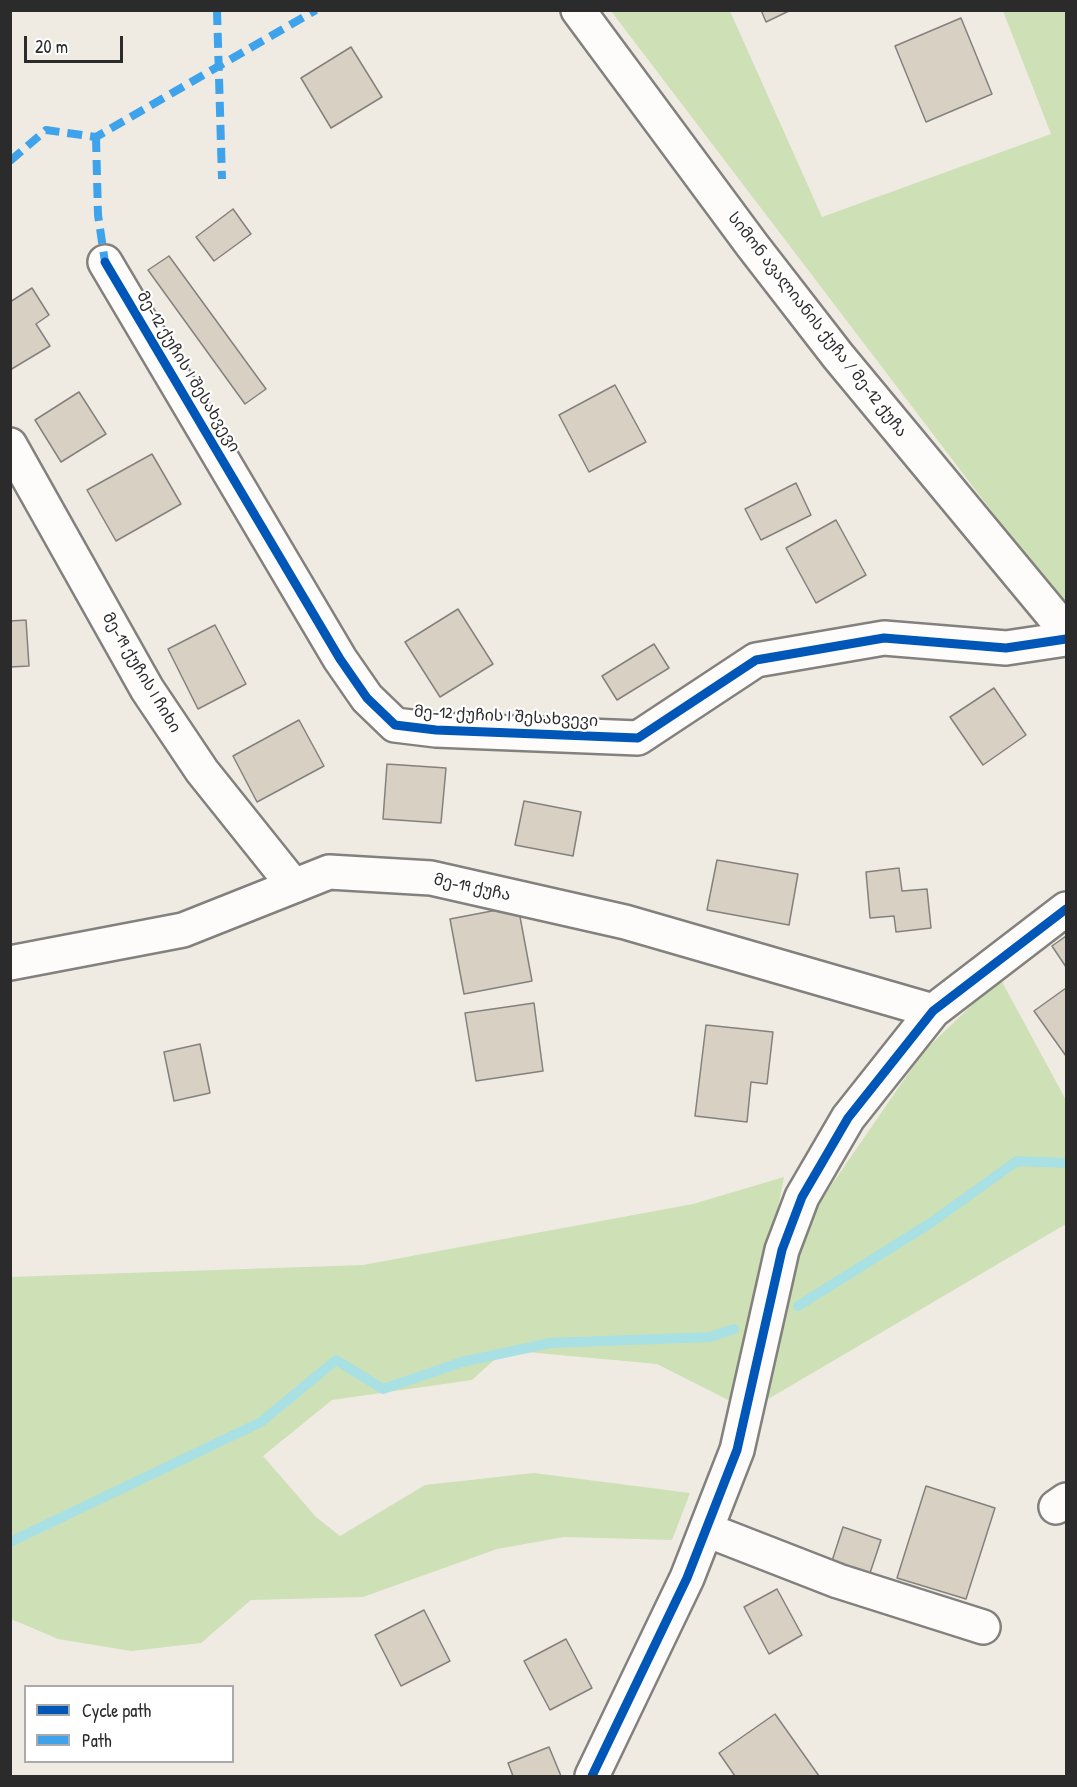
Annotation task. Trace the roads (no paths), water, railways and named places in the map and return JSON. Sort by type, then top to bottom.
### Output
[{"type":"street","name":"სიმონ ავალიანის ქუჩა / მე-12 ქუჩა","points":[[578,10],[752,245],[838,356],[1066,631]]},
{"type":"street","name":"მე-12 ქუჩის I შესახვევი","points":[[105,262],[340,659],[367,699],[394,725],[436,730],[638,738],[756,660],[884,638],[1006,648],[1066,639]]},
{"type":"street","name":"მე-19 ქუჩის I ჩიხი","points":[[10,446],[147,689],[202,771],[294,886]]},
{"type":"street","name":"მე-19 ქუჩა","points":[[10,963],[183,930],[328,872],[430,878],[625,922],[933,1011]]},
{"type":"street","points":[[592,1776],[687,1578],[737,1450],[782,1250],[802,1197],[848,1118],[933,1011],[1066,909]]},
{"type":"street","points":[[707,1530],[838,1581],[983,1627]]},
{"type":"waterway","points":[[798,1306],[932,1222],[1017,1161],[1066,1163]]},
{"type":"waterway","points":[[10,1542],[261,1422],[336,1360],[383,1389],[462,1362],[550,1343],[710,1337],[734,1329]]}]
